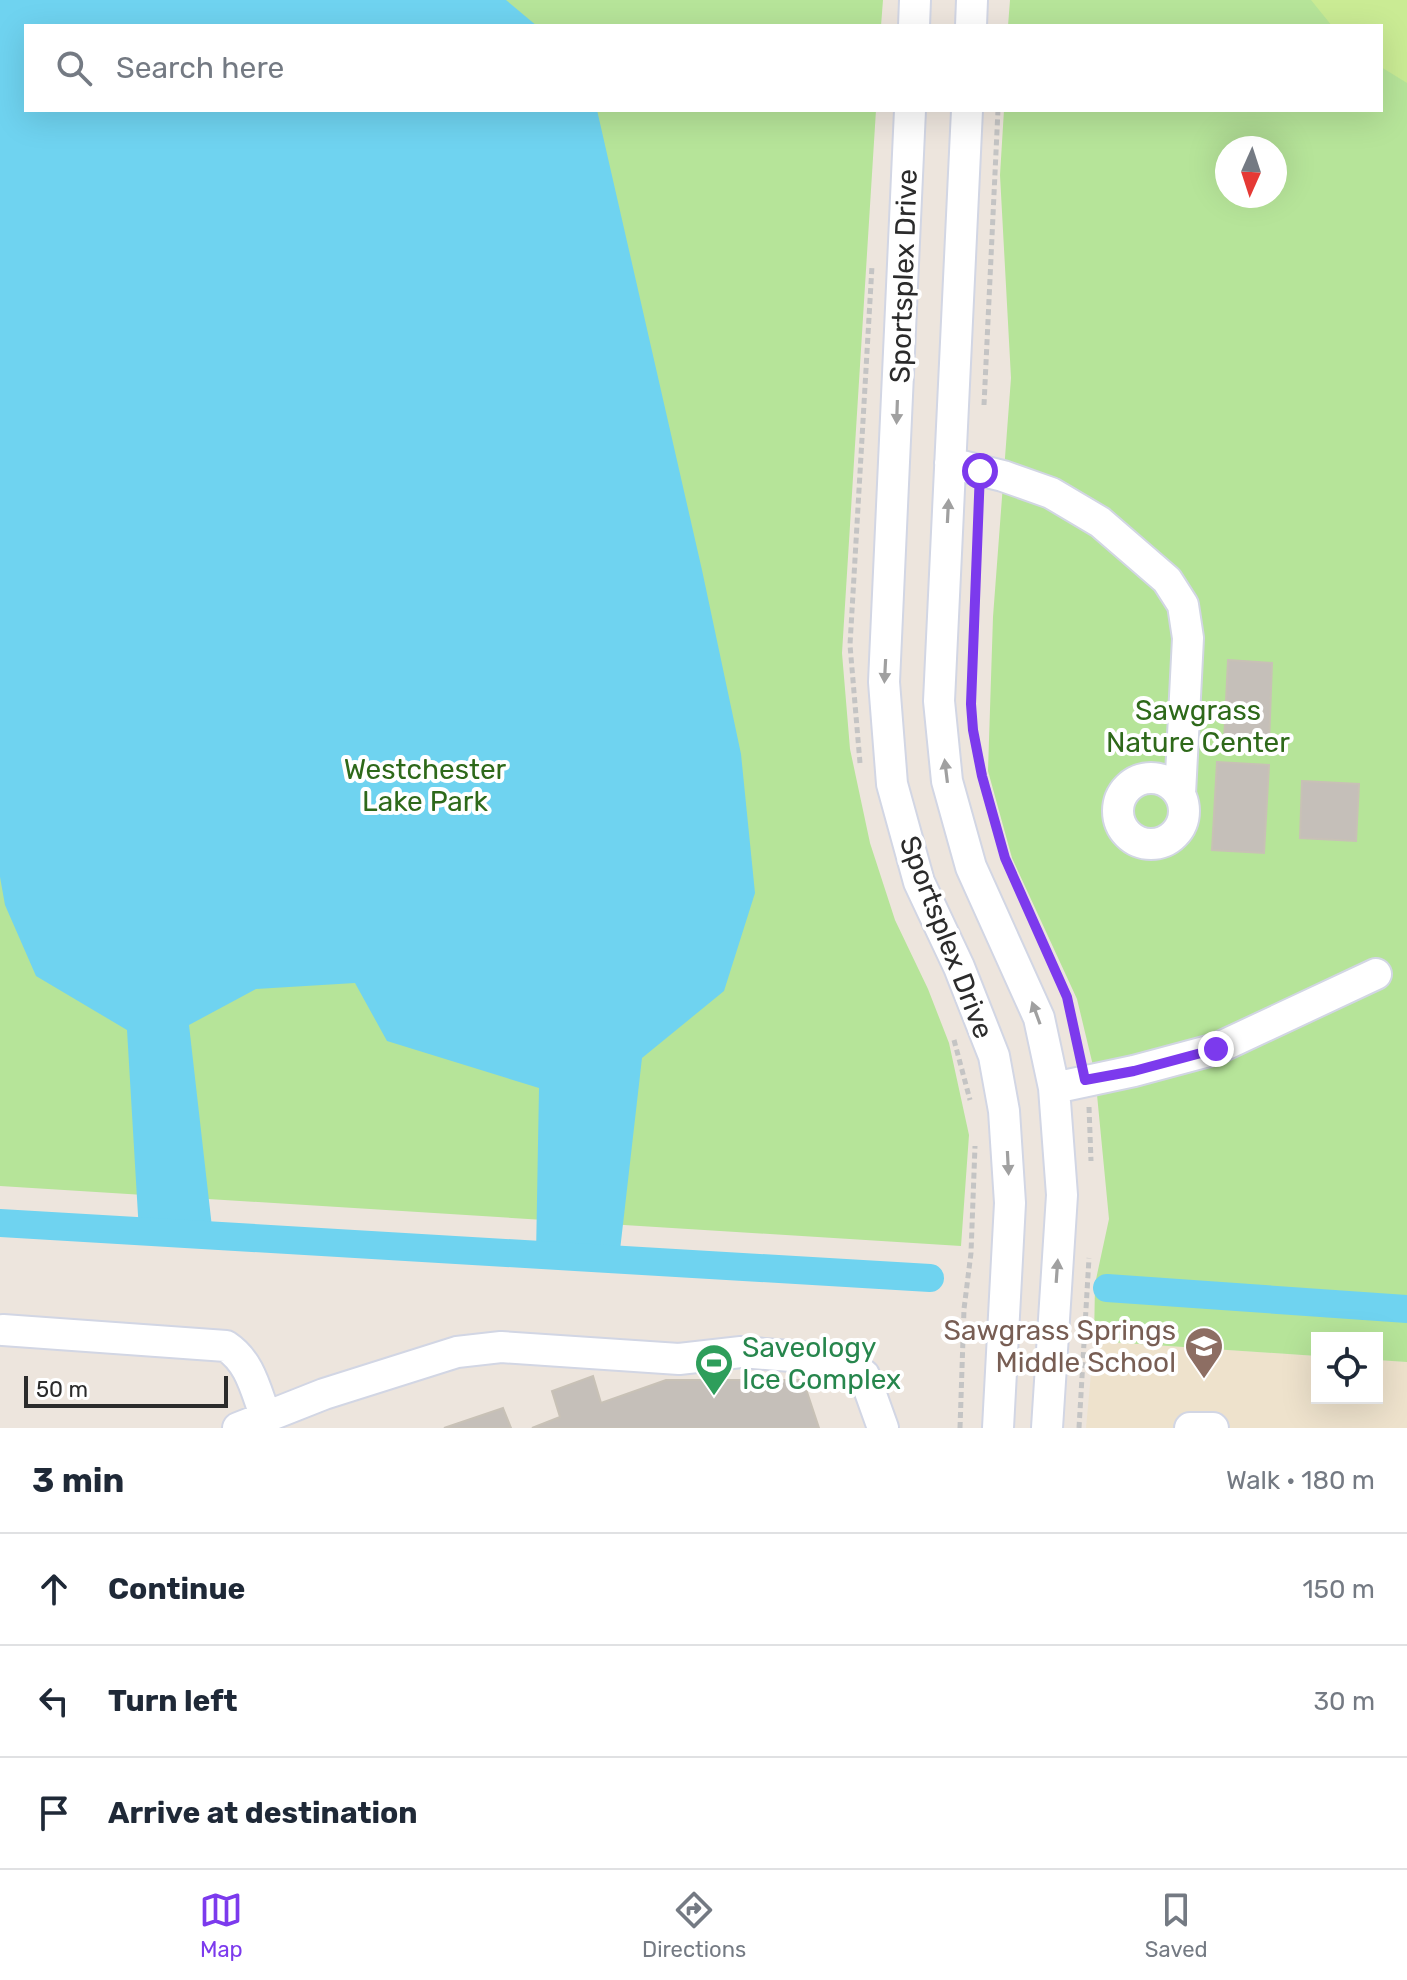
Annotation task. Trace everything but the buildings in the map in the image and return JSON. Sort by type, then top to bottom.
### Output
[{"type":"street","points":[[914,24],[915,0]]},
{"type":"street","points":[[971,24],[972,0]]},
{"type":"street","name":"Sportsplex Drive","points":[[910,112],[884,682],[892,784],[919,882],[959,967],[994,1056],[1004,1111],[1010,1203],[998,1428]]},
{"type":"street","name":"Sportsplex Drive","points":[[967,112],[939,701],[947,781],[971,867],[1039,1018],[1055,1099],[1062,1195],[1047,1428]]},
{"type":"street","points":[[950,463],[1003,476],[1051,493],[1100,522],[1167,580],[1183,605],[1188,638],[1180,794]]},
{"type":"street","points":[[1004,1111],[1055,1099],[1085,1080],[1134,1071],[1216,1049],[1376,974]]},
{"type":"street","points":[[3,1330],[226,1346],[247,1364],[265,1415]]},
{"type":"street","points":[[238,1428],[265,1415],[457,1352],[501,1347],[679,1359],[741,1352],[841,1360],[864,1375],[883,1428]]},
{"type":"street","points":[[1190,1428],[1213,1428]]},
{"type":"path","points":[[984,413],[998,112]]},
{"type":"path","points":[[975,611],[971,704],[982,776],[1013,880],[1067,997],[1085,1080],[1091,1169]]},
{"type":"path","points":[[1079,1428],[1089,1253]]},
{"type":"shaded area","name":"Sawgrass Springs Middle School","points":[[1094,1341],[1311,1356],[1311,1404],[1383,1404],[1383,1360],[1407,1362],[1407,1428],[1086,1428]]},
{"type":"green space","name":"Westchester Lake Park","points":[[0,0],[883,0],[881,24],[24,24],[24,112],[876,112],[842,653],[850,749],[870,843],[895,920],[928,989],[949,1043],[969,1135],[961,1246],[0,1186]]},
{"type":"green space","name":"Sawgrass Nature Center","points":[[1010,0],[1407,0],[1407,1362],[1383,1360],[1383,1332],[1311,1332],[1311,1356],[1094,1341],[1095,1284],[1109,1219],[1095,1074],[1077,999],[1012,858],[988,771],[993,617],[1011,378],[1000,175],[1004,112],[1383,112],[1383,24],[1008,24]]},
{"type":"green space","points":[[1311,0],[1407,0],[1407,83],[1383,68],[1383,24],[1330,24]]},
{"type":"water","name":"Westchester Lake Park","points":[[0,0],[506,0],[535,24],[24,24],[24,112],[597,112],[741,754],[755,893],[724,991],[642,1058],[619,1259],[536,1255],[539,1088],[387,1041],[355,983],[256,989],[189,1025],[213,1236],[139,1232],[127,1030],[36,976],[5,905],[0,877]]},
{"type":"waterway","points":[[0,1223],[930,1278]]},
{"type":"waterway","points":[[1107,1288],[1407,1309]]},
{"type":"place","name":"Sawgrass Springs Middle School","points":[[1204,1380]]},
{"type":"place","name":"Saveology Ice Complex","points":[[714,1397]]},
{"type":"route","points":[[980,471],[971,704],[973,730],[982,776],[1005,858],[1067,997],[1085,1080],[1134,1071],[1216,1049]]}]
